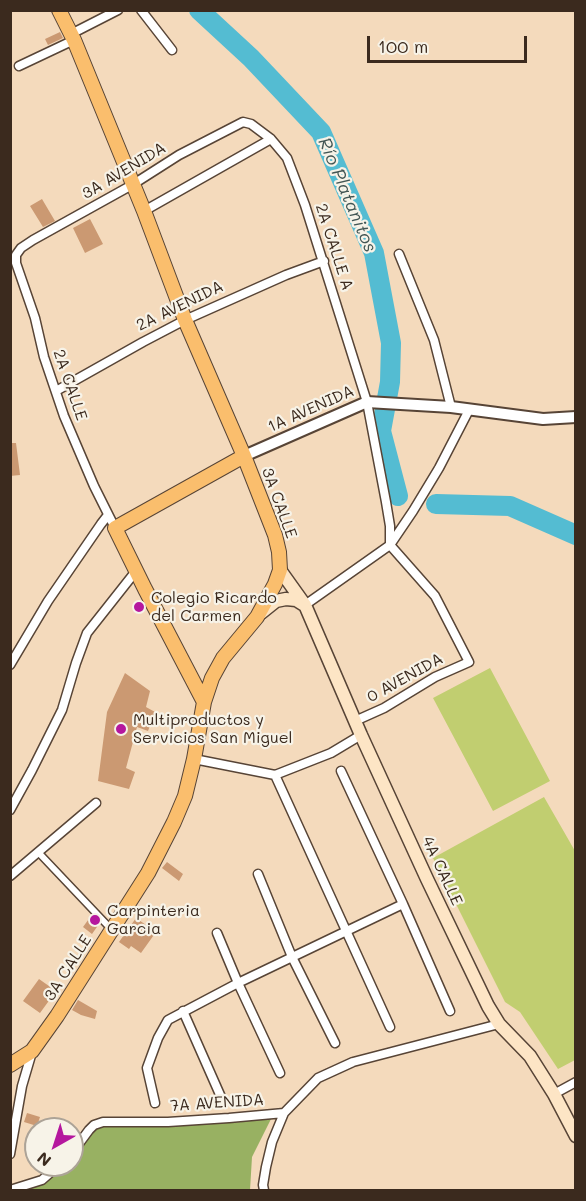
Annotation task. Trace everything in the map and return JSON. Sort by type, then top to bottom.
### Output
[{"type":"main road","name":"3A CALLE","points":[[32,1051],[57,1016],[148,873],[185,796],[204,702],[216,668],[257,617],[280,570],[275,535],[244,456],[185,320],[73,37],[59,10]]},
{"type":"main road","name":"1A AVENIDA","points":[[115,528],[244,456]]},
{"type":"main road","points":[[115,528],[204,702]]},
{"type":"main road","name":"4A CALLE","points":[[280,570],[305,605],[361,735],[488,1006],[499,1024],[525,1050],[554,1094],[576,1136]]},
{"type":"main road","points":[[257,617],[276,601],[296,600],[305,605]]},
{"type":"main road","points":[[10,1065],[32,1051]]},
{"type":"street","points":[[19,66],[118,10]]},
{"type":"street","points":[[141,10],[172,50]]},
{"type":"street","name":"3A AVENIDA","points":[[21,248],[132,185],[179,155],[243,122]]},
{"type":"street","name":"2A CALLE A","points":[[243,122],[258,128],[287,158],[305,205],[369,402],[390,526],[390,545]]},
{"type":"street","points":[[144,212],[271,139]]},
{"type":"street","name":"2A CALLE","points":[[21,248],[16,255],[16,263],[35,318],[44,357],[64,416],[115,528]]},
{"type":"street","points":[[399,254],[434,340],[451,407]]},
{"type":"street","name":"2A AVENIDA","points":[[56,392],[185,320],[286,275],[324,261]]},
{"type":"street","name":"1A AVENIDA","points":[[244,456],[369,402],[451,407],[543,419],[576,417]]},
{"type":"street","points":[[305,605],[390,545],[439,468],[469,410]]},
{"type":"street","points":[[11,665],[48,602],[108,515]]},
{"type":"street","name":"0 AVENIDA","points":[[355,721],[384,708],[435,676],[469,662],[435,596],[390,545]]},
{"type":"street","points":[[10,810],[62,710],[87,633],[136,571]]},
{"type":"street","points":[[194,759],[275,775],[331,753],[361,735]]},
{"type":"street","points":[[341,771],[450,1011]]},
{"type":"street","points":[[275,775],[390,1027]]},
{"type":"street","points":[[10,876],[96,803]]},
{"type":"street","points":[[38,852],[112,929]]},
{"type":"street","points":[[258,874],[292,957],[335,1044]]},
{"type":"street","points":[[155,1103],[147,1068],[158,1038],[168,1020],[238,982],[403,904]]},
{"type":"street","points":[[217,933],[280,1073]]},
{"type":"street","points":[[183,1011],[221,1097]]},
{"type":"street","name":"7A AVENIDA","points":[[84,1137],[94,1125],[103,1122],[168,1122],[284,1113],[318,1078],[353,1062],[499,1024]]},
{"type":"street","points":[[10,1154],[22,1086],[32,1051]]},
{"type":"street","points":[[554,1094],[576,1082]]},
{"type":"street","points":[[264,1191],[263,1185],[270,1150],[284,1113]]},
{"type":"street","points":[[10,1190],[45,1177]]},
{"type":"green space","points":[[490,668],[550,781],[493,811],[433,698]]},
{"type":"green space","points":[[544,797],[575,851],[575,1060],[558,1069],[520,1012],[505,1002],[433,858]]},
{"type":"green space","points":[[273,1115],[252,1157],[250,1190],[15,1190],[47,1177],[84,1177],[84,1143],[99,1125],[163,1126],[243,1122]]},
{"type":"building","points":[[60,32],[63,38],[48,45],[45,39]]},
{"type":"building","points":[[42,199],[55,221],[43,227],[30,206]]},
{"type":"building","points":[[90,219],[103,244],[85,253],[73,228]]},
{"type":"building","points":[[10,443],[16,443],[20,475],[10,476]]},
{"type":"building","name":"Multiproductos y Servicios San Miguel","points":[[125,673],[150,691],[146,707],[155,712],[148,731],[137,727],[126,768],[135,772],[129,789],[98,781],[107,712]]},
{"type":"building","points":[[167,862],[183,874],[179,881],[162,868]]},
{"type":"building","points":[[91,916],[99,924],[92,934],[83,927]]},
{"type":"building","points":[[136,918],[156,932],[141,953],[119,942]]},
{"type":"building","points":[[39,979],[56,991],[40,1013],[23,1001]]},
{"type":"building","points":[[78,1000],[97,1011],[95,1019],[72,1010]]},
{"type":"building","points":[[27,1113],[40,1117],[26,1117]]},
{"type":"waterway","name":"Río Platanitos","points":[[199,10],[251,58],[321,132],[374,253],[391,343],[390,382],[381,431],[398,496]]},
{"type":"waterway","name":"Río Platanitos","points":[[436,504],[510,506],[576,535]]},
{"type":"place","name":"Colegio Ricardo del Carmen","points":[[139,607]]},
{"type":"place","name":"Multiproductos y Servicios San Miguel","points":[[121,729]]},
{"type":"place","name":"Carpinteria Garcia","points":[[95,920]]}]
